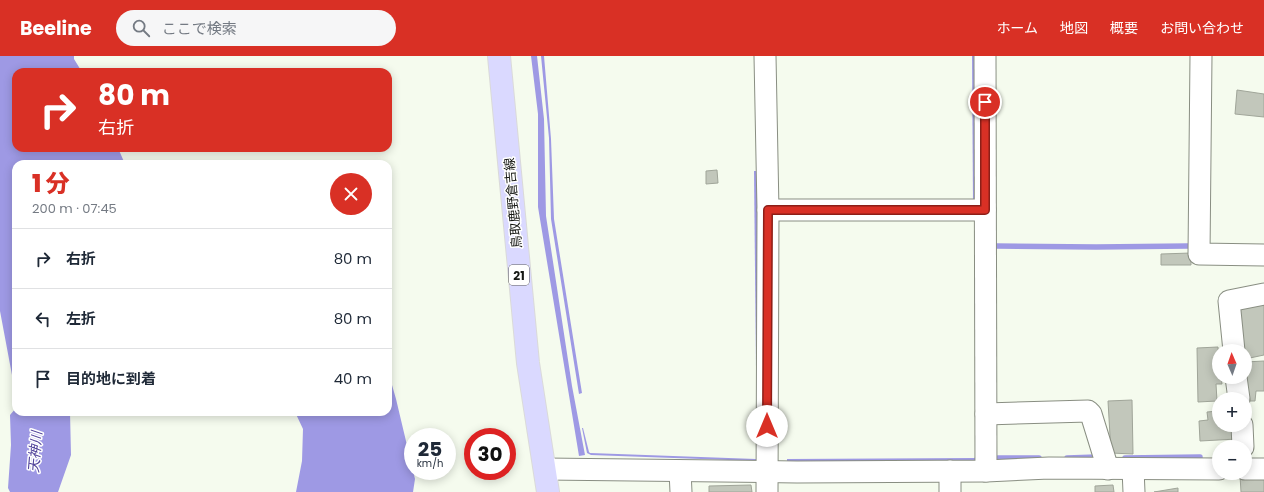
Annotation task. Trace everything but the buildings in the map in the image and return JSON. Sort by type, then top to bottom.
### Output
[{"type":"main road","name":"鳥取鹿野倉吉線","points":[[499,56],[528,363],[548,492]]},
{"type":"street","points":[[765,56],[768,210],[767,482]]},
{"type":"street","points":[[985,56],[986,470]]},
{"type":"street","points":[[1201,56],[1199,254],[1264,255]]},
{"type":"street","points":[[768,210],[985,210]]},
{"type":"street","points":[[1233,344],[1229,301],[1264,294]]},
{"type":"street","points":[[986,414],[1088,411],[1091,414],[1108,469]]},
{"type":"street","points":[[545,469],[680,471],[767,482],[950,471],[1049,468],[1212,469]]},
{"type":"street","points":[[1133,469],[1134,492]]},
{"type":"street","points":[[1252,469],[1264,469]]},
{"type":"street","points":[[680,471],[681,492]]},
{"type":"street","points":[[950,471],[950,492]]},
{"type":"water","points":[[0,56],[74,56],[74,59],[80,68],[12,68],[12,152],[120,152],[123,160],[12,160],[12,375],[0,311]]},
{"type":"water","points":[[531,56],[537,56],[544,119],[546,216],[572,386],[585,455],[579,456],[538,207],[538,114]]},
{"type":"water","points":[[541,56],[544,56],[551,139],[554,219],[582,393],[579,394],[551,219],[549,138]]},
{"type":"water","points":[[972,56],[975,56],[975,204],[973,204]]},
{"type":"water","points":[[754,171],[757,171],[757,368],[756,368]]},
{"type":"water","points":[[976,217],[977,458],[974,461],[787,461],[787,459],[976,457],[974,218]]},
{"type":"water","points":[[392,385],[404,433],[404,480],[415,480],[413,492],[296,492],[302,461],[303,429],[297,416],[392,416]]},
{"type":"water","name":"天神川","points":[[12,413],[12,416],[70,416],[71,455],[58,492],[10,492],[8,488],[11,445],[10,415]]},
{"type":"water","points":[[582,428],[590,453],[756,459],[756,461],[591,455],[587,453]]},
{"type":"waterway","points":[[996,246],[1188,246]]},
{"type":"waterway","points":[[1067,458],[1097,457]]},
{"type":"waterway","points":[[1125,458],[1200,457]]},
{"type":"waterway","points":[[998,458],[1039,458]]},
{"type":"route","points":[[767,426],[768,210],[985,210],[985,102]]}]
